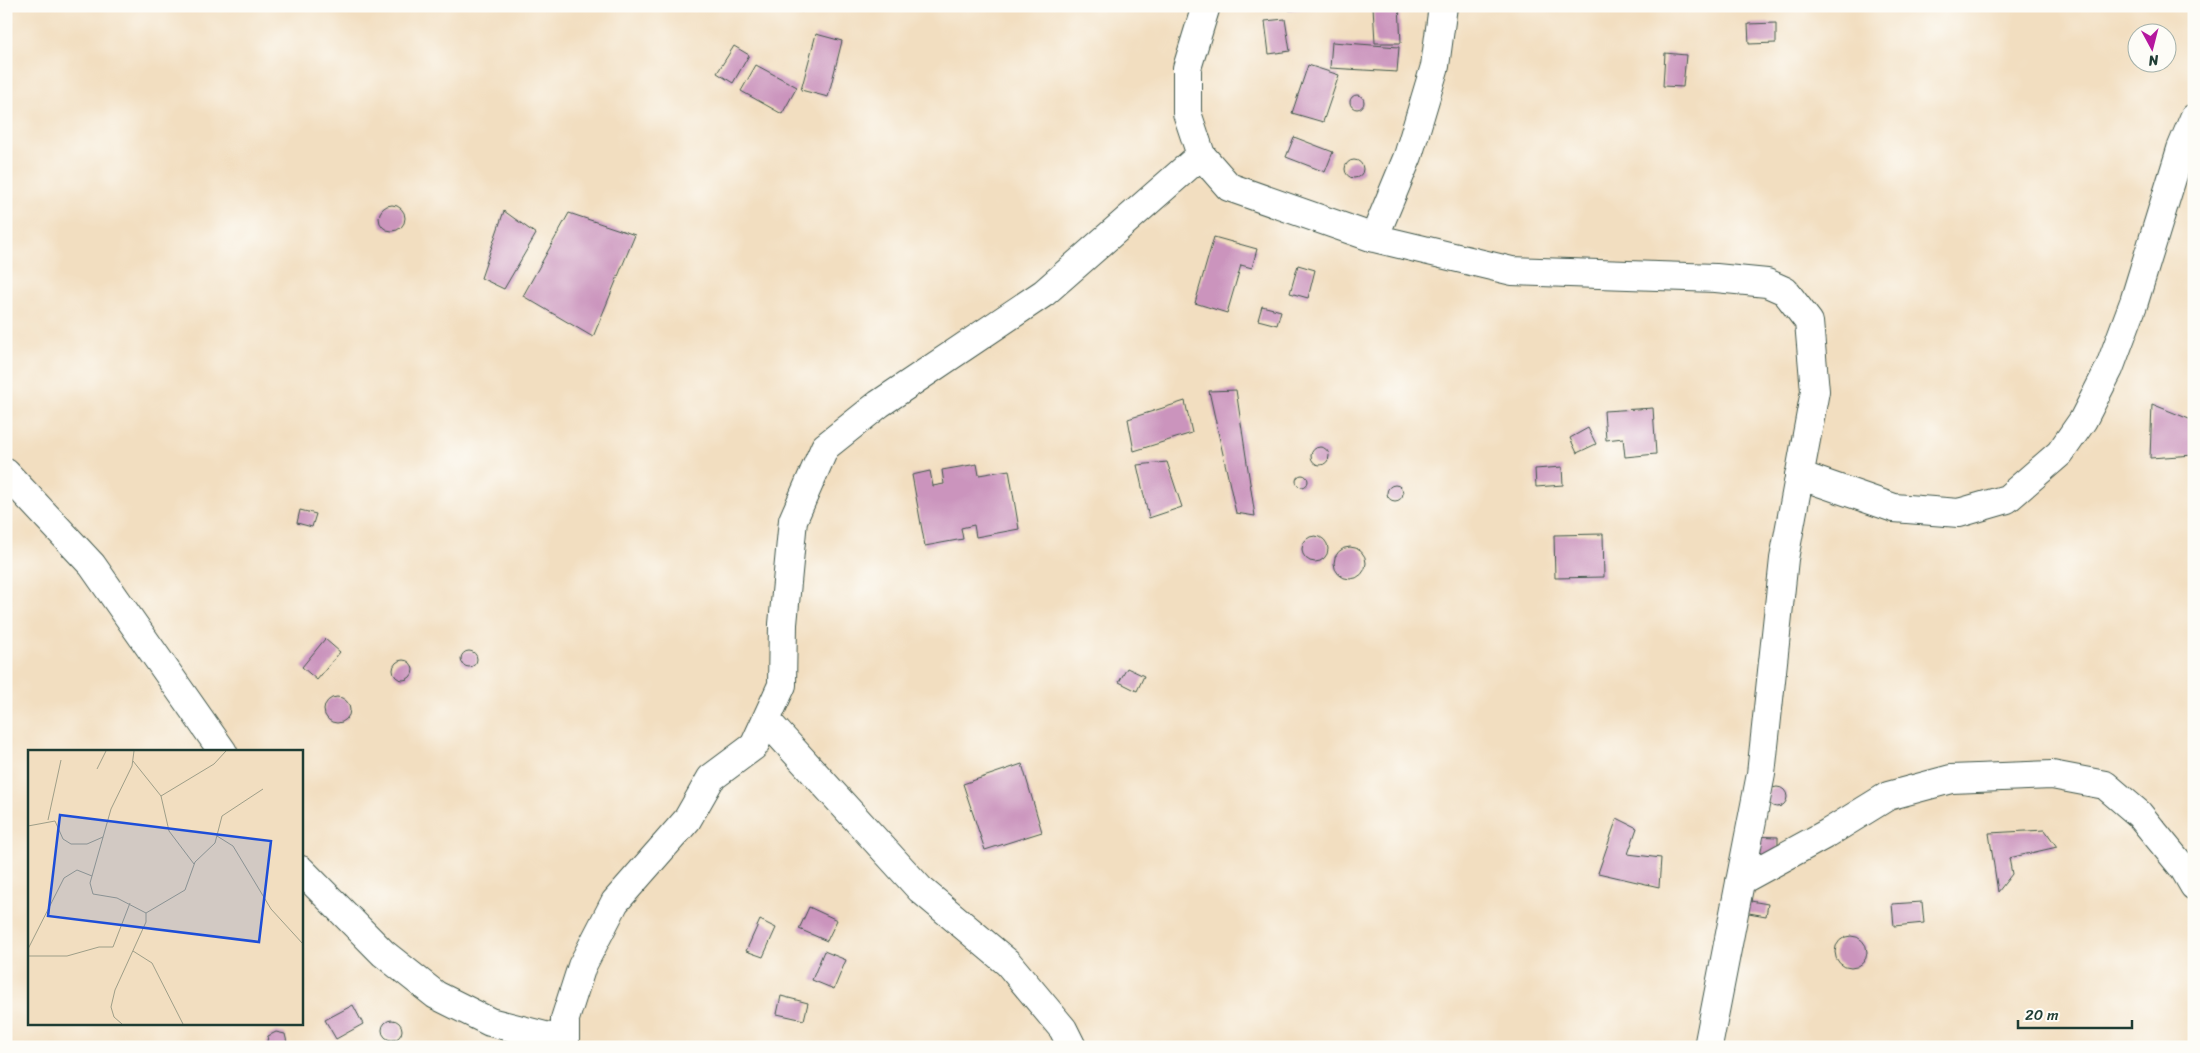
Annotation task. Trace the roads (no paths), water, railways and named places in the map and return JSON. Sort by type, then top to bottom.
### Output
[{"type":"street","points":[[1206,6],[1186,68],[1187,113],[1201,155],[1229,187],[1374,238],[1512,272],[1716,278],[1767,283],[1785,291],[1809,322],[1815,391],[1784,559],[1760,774],[1708,1047]]},
{"type":"street","points":[[1374,238],[1408,156],[1435,66],[1443,6]]},
{"type":"street","points":[[1799,476],[1894,508],[1959,513],[2007,499],[2060,453],[2083,420],[2109,370],[2134,302],[2181,149],[2194,118]]},
{"type":"street","points":[[302,871],[383,953],[436,995],[490,1022],[565,1044],[565,1019],[582,966],[615,902],[687,820],[710,778],[754,746],[782,685],[783,624],[792,520],[825,447],[879,404],[1044,294],[1201,155]]},
{"type":"street","points":[[6,473],[92,565],[222,750]]},
{"type":"street","points":[[766,720],[920,889],[1008,964],[1063,1029],[1072,1047]]},
{"type":"street","points":[[1740,881],[1828,833],[1888,796],[1951,779],[2052,775],[2105,785],[2139,814],[2184,869],[2194,886]]}]
